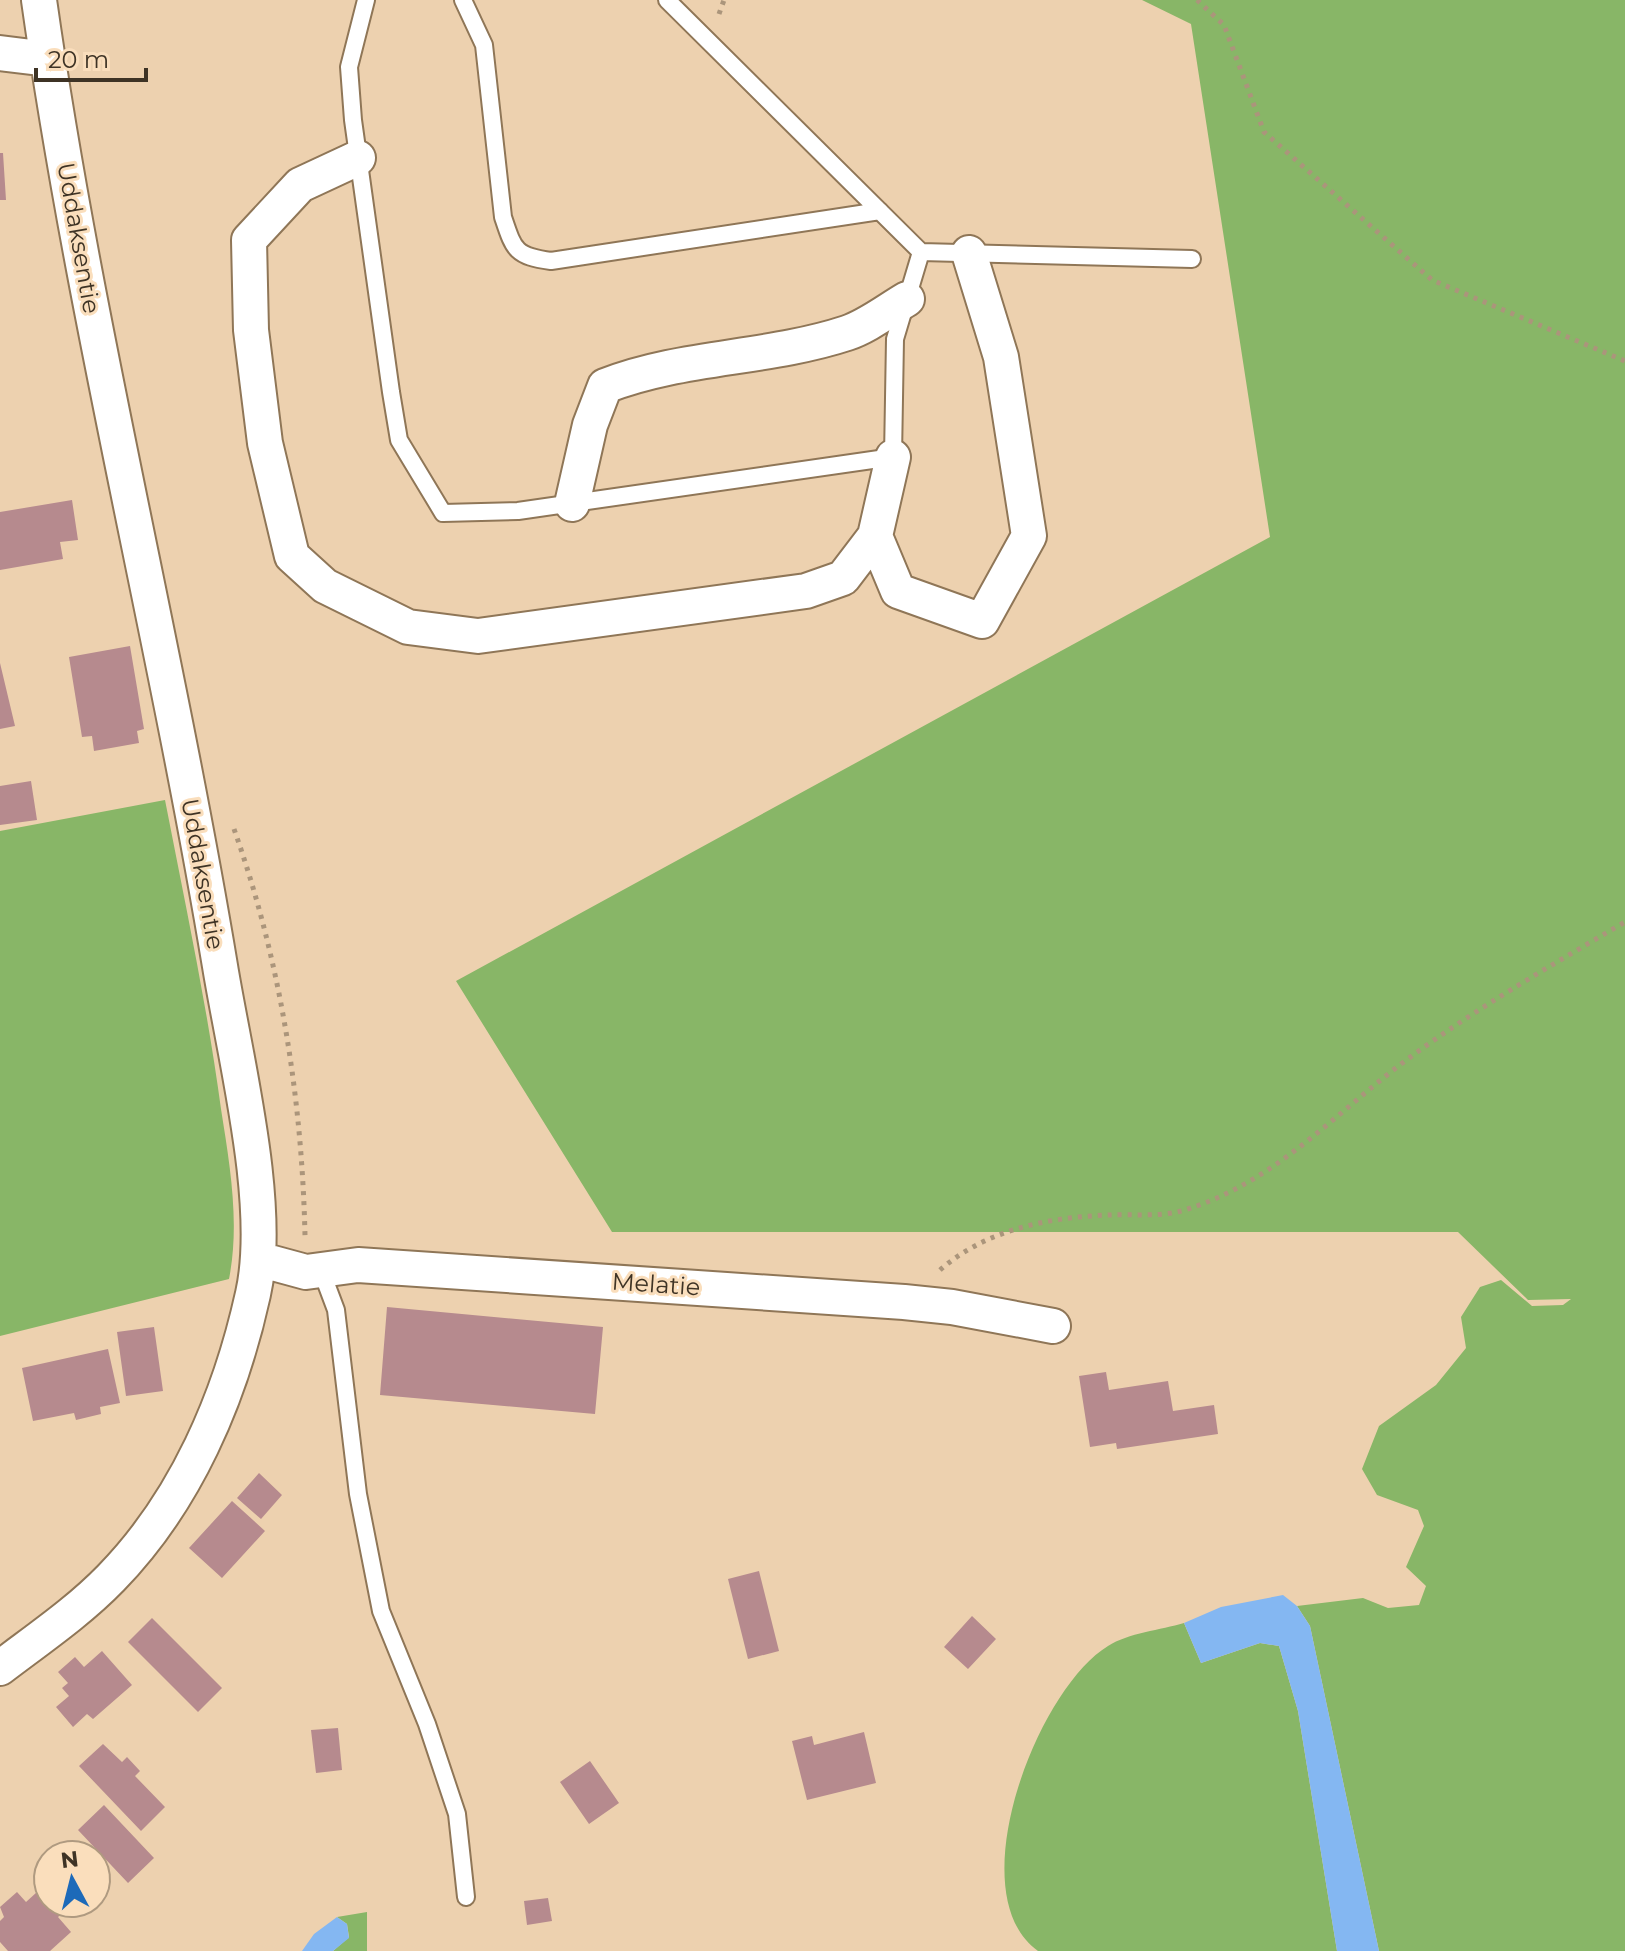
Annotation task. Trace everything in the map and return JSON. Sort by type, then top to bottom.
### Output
[{"type":"street","name":"Uddaksentie","points":[[0,1668],[111,1578],[186,1481],[233,1365],[253,1294],[258,1259],[254,1175],[196,825],[97,344],[39,0]]},
{"type":"street","points":[[0,53],[48,59]]},
{"type":"street","points":[[358,158],[300,185],[249,240],[251,330],[265,443],[292,556],[325,586],[408,627],[478,636],[806,591],[843,578],[875,536],[893,457]]},
{"type":"street","points":[[875,536],[898,591],[982,621],[1029,536],[1001,357],[969,253]]},
{"type":"street","points":[[572,504],[590,425],[605,386],[643,371],[728,360],[850,332],[907,299]]},
{"type":"street","name":"Melatie","points":[[258,1259],[306,1272],[358,1265],[904,1302],[952,1307],[1053,1326]]},
{"type":"lane","points":[[366,0],[349,67],[358,158],[399,440],[443,513],[518,511],[893,457],[895,339],[921,252]]},
{"type":"lane","points":[[463,0],[484,45],[503,217],[511,244],[524,258],[551,261],[880,211]]},
{"type":"lane","points":[[667,0],[921,252],[1192,259]]},
{"type":"lane","points":[[321,1270],[336,1310],[358,1494],[381,1611],[427,1724],[457,1814],[466,1897]]},
{"type":"path","points":[[1197,0],[1224,25],[1264,132],[1432,280],[1625,361]]},
{"type":"path","points":[[904,1302],[976,1242],[1020,1228],[1098,1215],[1177,1212],[1230,1194],[1291,1157],[1406,1061],[1514,987],[1625,922]]},
{"type":"green space","points":[[1142,0],[1625,0],[1625,1951],[1379,1951],[1310,1626],[1297,1606],[1363,1598],[1388,1608],[1419,1605],[1426,1586],[1406,1567],[1424,1526],[1418,1510],[1377,1495],[1362,1469],[1379,1426],[1436,1385],[1466,1348],[1461,1317],[1480,1287],[1501,1280],[1532,1306],[1563,1305],[1571,1299],[1528,1300],[1458,1232],[612,1232],[456,981],[1270,537],[1191,24]]},
{"type":"green space","points":[[165,800],[202,993],[228,1152],[234,1216],[229,1279],[0,1336],[0,831]]},
{"type":"green space","points":[[1184,1623],[1201,1663],[1260,1643],[1279,1646],[1298,1711],[1337,1951],[1038,1951],[1015,1923],[1005,1885],[1006,1841],[1016,1793],[1034,1746],[1056,1704],[1081,1669],[1108,1646],[1135,1635]]},
{"type":"green space","points":[[367,1912],[367,1951],[333,1951],[349,1937],[347,1924],[337,1917]]},
{"type":"water","points":[[1283,1595],[1297,1606],[1310,1626],[1379,1951],[1337,1951],[1298,1711],[1279,1646],[1260,1643],[1201,1663],[1184,1623],[1221,1607]]},
{"type":"water","points":[[337,1917],[347,1924],[349,1938],[333,1951],[302,1951],[314,1934]]},
{"type":"building","points":[[0,153],[3,153],[6,200],[0,200]]},
{"type":"building","points":[[72,500],[78,540],[60,542],[63,559],[0,570],[0,512]]},
{"type":"building","points":[[130,646],[144,729],[137,731],[139,743],[94,751],[92,736],[82,737],[69,657]]},
{"type":"building","points":[[0,663],[15,726],[0,729]]},
{"type":"building","points":[[31,781],[37,820],[0,825],[0,786]]},
{"type":"building","points":[[387,1307],[603,1327],[595,1414],[380,1395]]},
{"type":"building","points":[[154,1327],[163,1391],[126,1396],[117,1332]]},
{"type":"building","points":[[108,1349],[120,1403],[100,1407],[101,1414],[76,1420],[74,1413],[33,1421],[22,1368]]},
{"type":"building","points":[[1106,1372],[1109,1390],[1168,1381],[1173,1411],[1214,1405],[1218,1434],[1117,1449],[1116,1443],[1090,1447],[1079,1376]]},
{"type":"building","points":[[259,1473],[282,1495],[261,1519],[237,1498]]},
{"type":"building","points":[[232,1501],[265,1531],[222,1578],[189,1548]]},
{"type":"building","points":[[759,1571],[779,1651],[748,1659],[728,1579]]},
{"type":"building","points":[[972,1616],[996,1639],[968,1669],[944,1647]]},
{"type":"building","points":[[152,1618],[222,1688],[198,1712],[128,1642]]},
{"type":"building","points":[[102,1651],[132,1685],[93,1719],[87,1714],[73,1727],[56,1707],[69,1696],[62,1688],[68,1683],[58,1672],[75,1657],[84,1667]]},
{"type":"building","points":[[338,1728],[342,1770],[316,1773],[311,1730]]},
{"type":"building","points":[[864,1732],[876,1783],[807,1800],[792,1741],[812,1736],[814,1745]]},
{"type":"building","points":[[103,1744],[122,1762],[127,1757],[140,1771],[135,1776],[165,1807],[141,1831],[79,1766]]},
{"type":"building","points":[[590,1761],[619,1803],[589,1824],[560,1782]]},
{"type":"building","points":[[104,1805],[154,1858],[128,1883],[112,1866],[112,1839],[86,1839],[78,1830]]},
{"type":"building","points":[[17,1892],[26,1902],[32,1897],[32,1919],[60,1919],[71,1932],[50,1951],[8,1951],[0,1942],[0,1921],[4,1917],[0,1907]]},
{"type":"building","points":[[548,1898],[552,1921],[527,1925],[524,1901]]}]
